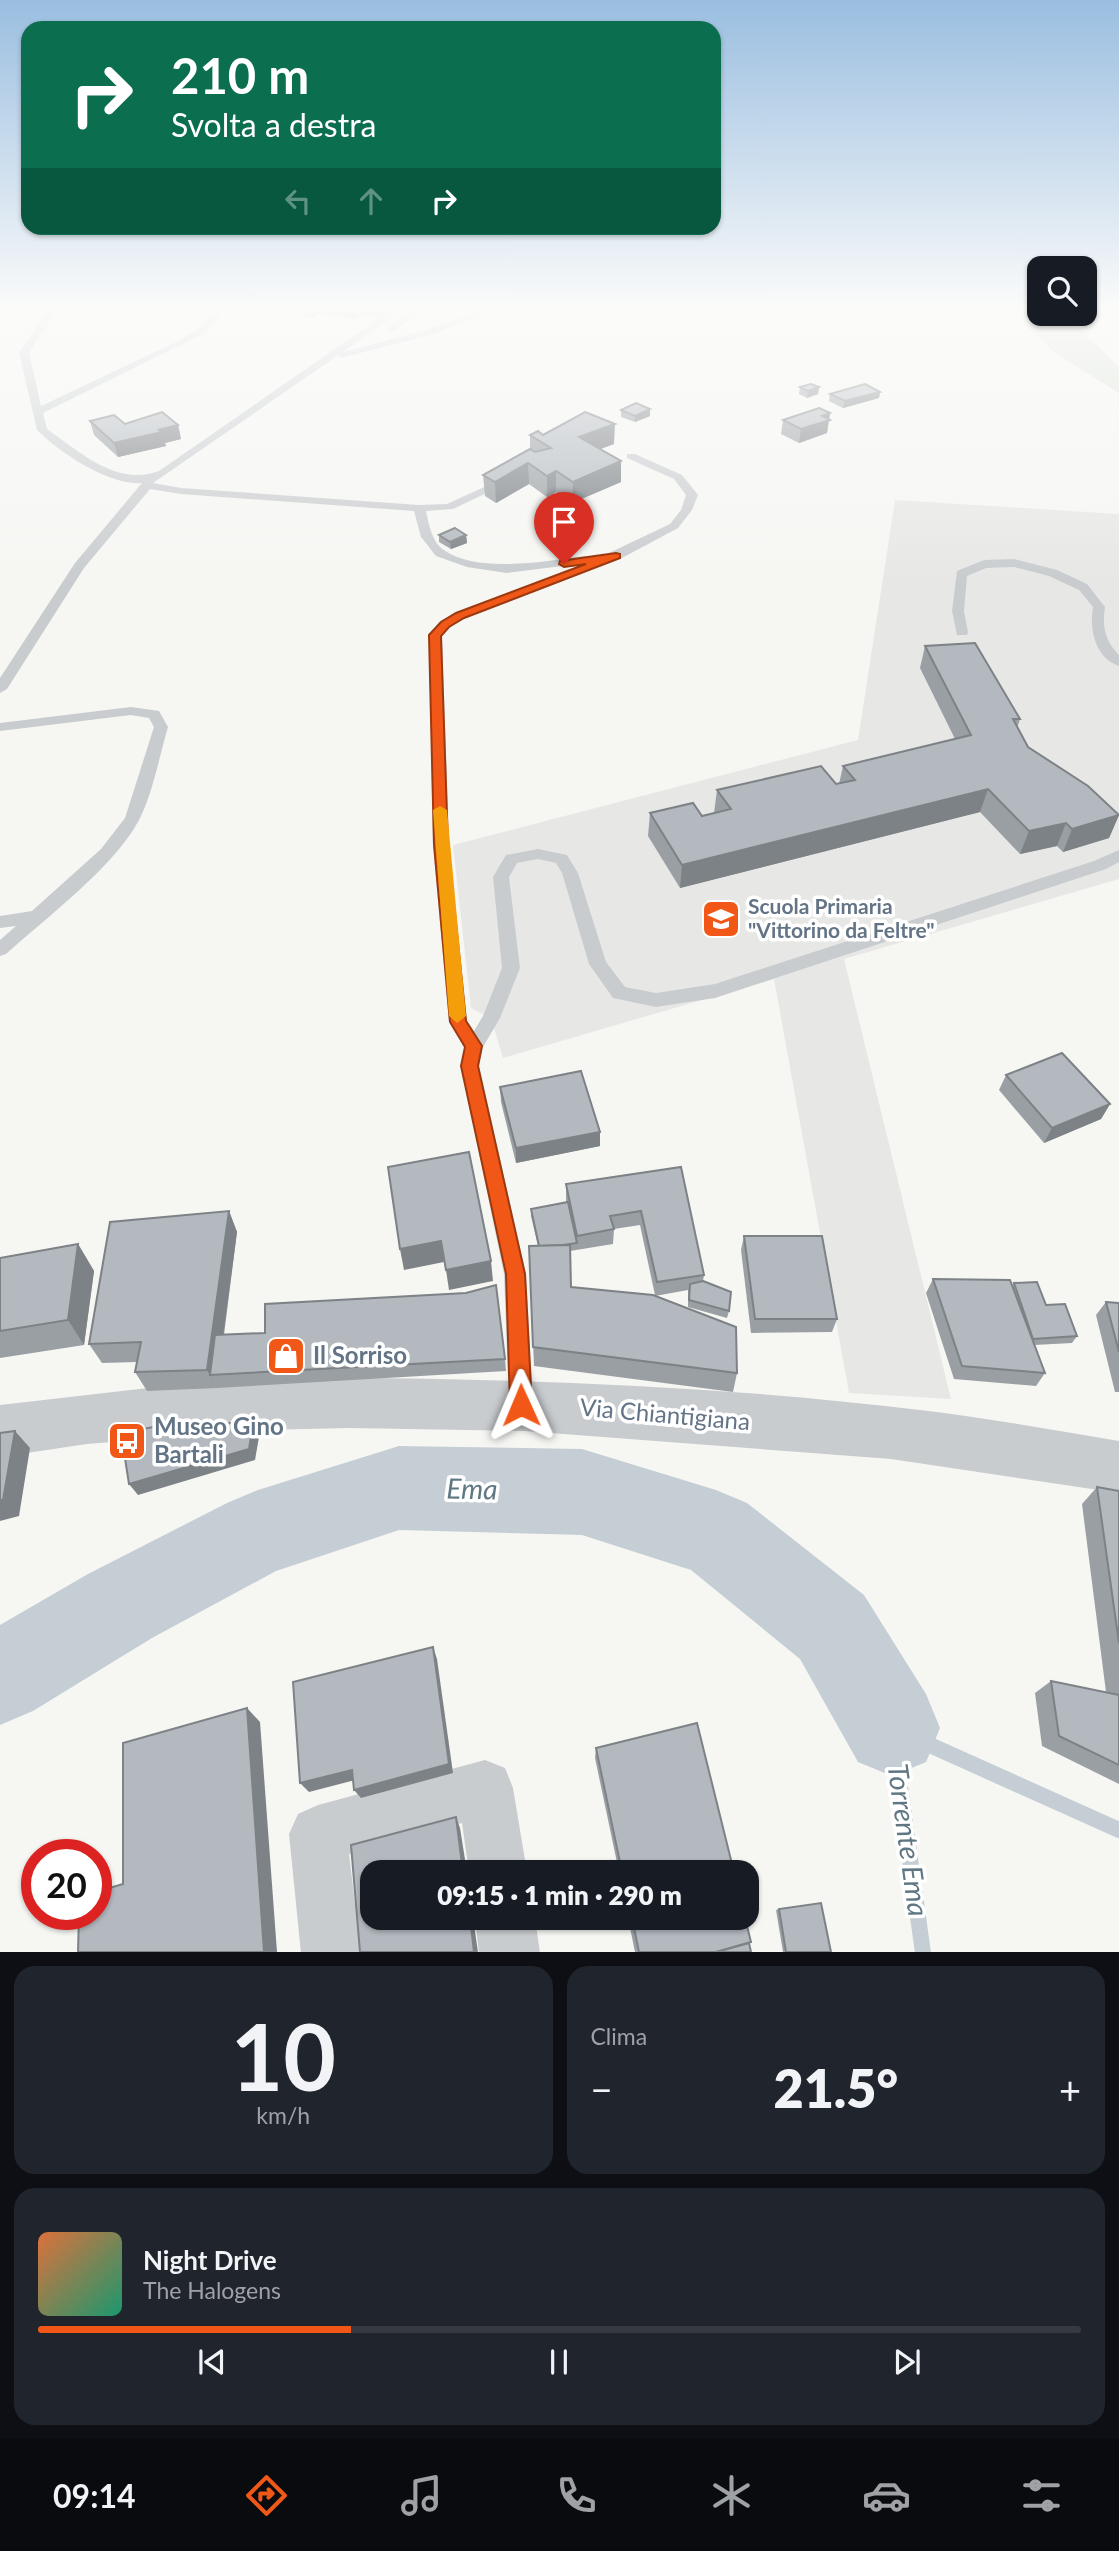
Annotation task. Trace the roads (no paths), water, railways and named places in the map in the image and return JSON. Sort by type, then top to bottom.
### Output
[{"type":"street","name":"Via Chiantigiana","points":[[0,1431],[130,1415],[301,1404],[431,1401],[597,1409],[918,1436],[1119,1467]]},
{"type":"street","points":[[331,1952],[317,1833],[485,1788],[496,1860]]},
{"type":"street","points":[[507,1930],[510,1952]]},
{"type":"lane","points":[[34,399],[41,430],[78,456],[129,481],[147,482],[181,491],[419,508],[449,507],[519,473]]},
{"type":"lane","points":[[37,412],[64,399]]},
{"type":"lane","points":[[0,689],[79,566],[147,482],[269,399]]},
{"type":"lane","points":[[474,1046],[458,1022],[442,859],[435,635],[445,624],[460,616],[616,556],[674,526],[687,510],[692,495],[678,477],[631,456]]},
{"type":"lane","points":[[419,508],[427,537],[440,553],[471,564],[507,569],[616,556]]},
{"type":"lane","points":[[962,632],[958,611],[961,575],[984,564],[1014,563],[1053,573],[1083,587],[1099,607],[1096,624],[1104,649],[1119,662]]},
{"type":"lane","points":[[0,727],[131,711],[154,714],[161,727],[132,819],[107,853],[0,950]]},
{"type":"lane","points":[[521,1405],[515,1274],[470,1066],[474,1046],[491,1018],[511,968],[501,877],[512,859],[538,854],[561,859],[570,873],[598,964],[618,993],[656,1000],[715,991],[1100,865],[1119,855]]},
{"type":"lane","points":[[0,922],[40,916]]},
{"type":"waterway","name":"Ema","points":[[0,1678],[120,1606],[258,1534],[399,1488],[582,1492],[716,1534],[832,1627],[892,1728]]},
{"type":"waterway","name":"Torrente Ema","points":[[923,1952],[892,1728],[1119,1830]]},
{"type":"place","name":"Scuola Primaria \"Vittorino da Feltre\"","points":[[721,919]]},
{"type":"place","name":"Il Sorriso","points":[[286,1356]]},
{"type":"place","name":"Museo Gino Bartali","points":[[127,1441]]}]
